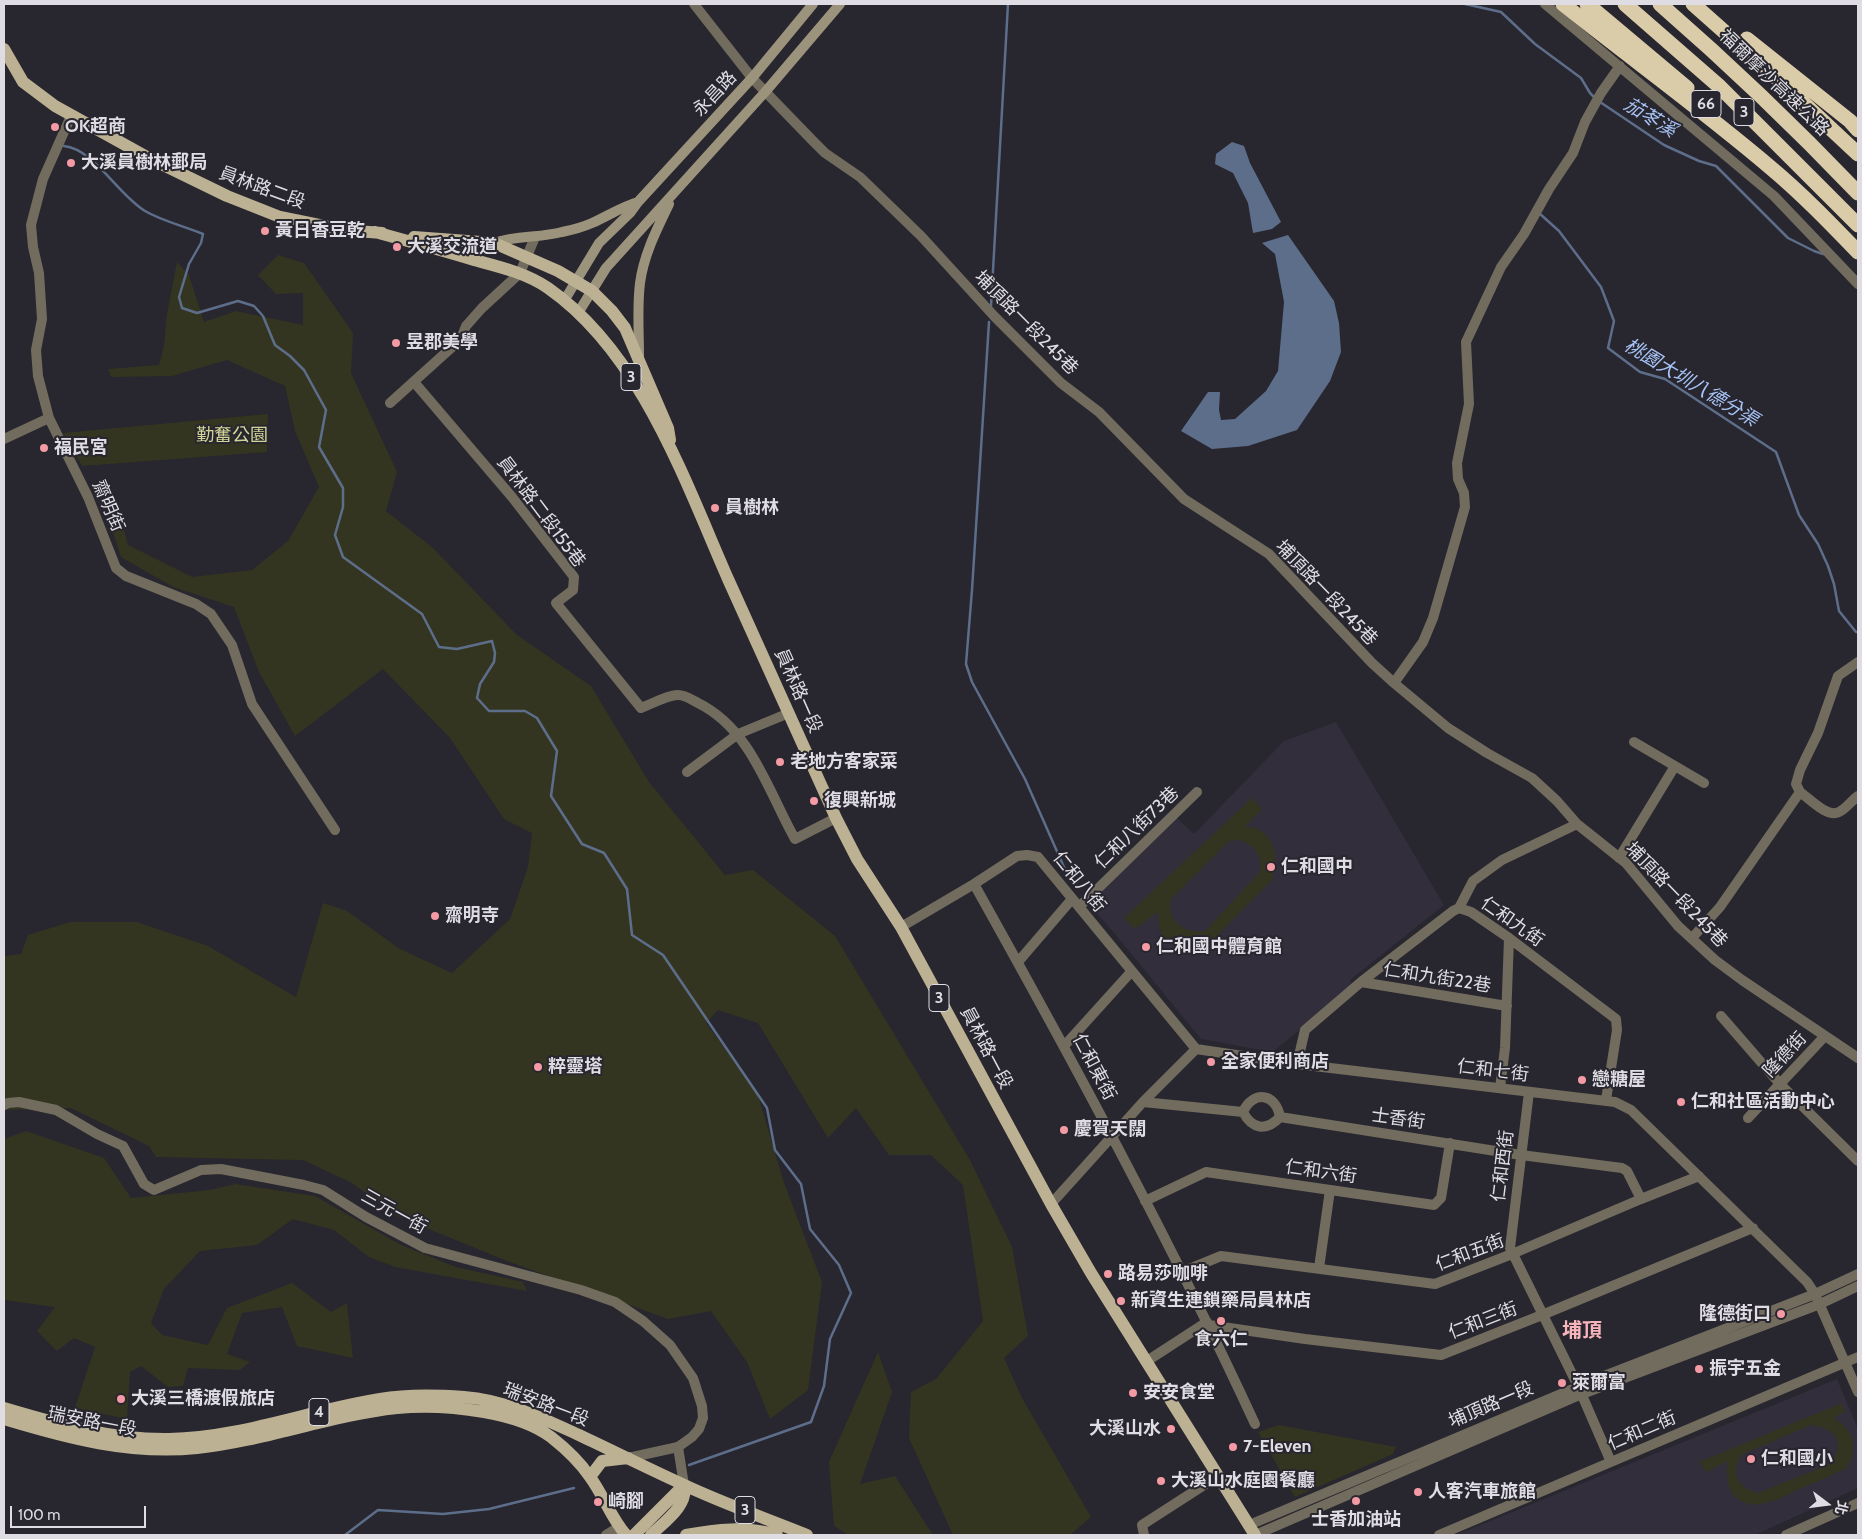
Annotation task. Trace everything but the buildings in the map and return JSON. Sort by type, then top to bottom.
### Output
[{"type":"highway","points":[[1563,4],[1582,10],[1658,77],[1772,169],[1822,215],[1858,252]]},
{"type":"highway","name":"3","points":[[1625,4],[1720,87],[1858,225]]},
{"type":"highway","name":"福爾摩沙高速公路","points":[[1660,4],[1718,54],[1828,161],[1858,193]]},
{"type":"highway","points":[[1693,4],[1858,154]]},
{"type":"highway","points":[[1705,4],[1850,121],[1858,130]]},
{"type":"highway","name":"66","points":[[1582,10],[1636,44],[1716,114],[1772,169]]},
{"type":"main road","name":"永昌路","points":[[564,301],[599,243],[630,212],[752,78],[813,4]]},
{"type":"main road","name":"永昌路","points":[[578,313],[606,268],[766,91],[840,4]]},
{"type":"main road","name":"員林路二段","points":[[4,49],[23,82],[71,116],[227,196],[280,217],[344,230],[494,244],[527,256],[576,282]]},
{"type":"main road","points":[[639,357],[638,312],[642,275],[653,237],[675,192]]},
{"type":"main road","points":[[494,244],[506,239],[560,233],[591,224],[638,202]]},
{"type":"main road","name":"員林路二段","points":[[375,232],[520,273],[547,288],[578,313]]},
{"type":"main road","name":"員林路一段","points":[[576,282],[592,291],[612,311],[625,328],[668,428],[671,450]]},
{"type":"main road","name":"員林路一段","points":[[578,313],[617,355],[632,378],[671,450],[788,713],[857,859],[901,927],[1051,1204],[1253,1532]]},
{"type":"main road","name":"瑞安路一段","points":[[4,1408],[87,1431],[124,1437],[169,1439],[205,1436],[379,1399],[413,1395],[466,1397],[511,1406],[548,1421],[684,1485]]},
{"type":"main road","name":"瑞安路一段","points":[[4,1419],[72,1439],[122,1448],[160,1450],[197,1448],[246,1440],[396,1408],[453,1407],[504,1416],[530,1425],[550,1436],[567,1451],[590,1477],[623,1531]]},
{"type":"main road","points":[[590,1477],[602,1461],[628,1458]]},
{"type":"main road","points":[[634,1535],[684,1485]]},
{"type":"main road","points":[[651,1535],[682,1503],[686,1493],[684,1485]]},
{"type":"main road","name":"3","points":[[684,1485],[806,1535]]},
{"type":"main road","name":"3","points":[[686,1535],[739,1529],[777,1535]]},
{"type":"street","name":"埔頂路一段245巷","points":[[694,4],[752,78],[825,153],[860,177],[915,229],[994,316],[1061,383],[1099,412],[1184,498],[1269,554],[1372,662],[1448,728],[1487,753],[1532,778],[1557,801],[1577,824],[1626,863],[1678,926],[1715,960],[1858,1058]]},
{"type":"street","points":[[1545,4],[1774,196],[1858,284]]},
{"type":"street","points":[[1394,683],[1423,642],[1433,618],[1465,507],[1464,494],[1458,479],[1457,463],[1469,404],[1466,342],[1501,267],[1524,234],[1549,189],[1573,153],[1592,108],[1620,66]]},
{"type":"street","name":"齋明街","points":[[71,116],[43,178],[31,225],[33,247],[39,273],[42,319],[36,350],[38,376],[49,418],[88,496],[116,568],[126,576],[196,604],[211,614],[232,645],[252,704],[334,830]]},
{"type":"street","points":[[390,403],[461,339],[466,326],[482,308],[520,273],[535,237]]},
{"type":"street","name":"員林路二段155巷","points":[[414,382],[512,497],[574,577],[573,590],[556,603],[641,708],[678,695],[685,696],[702,705],[738,734]]},
{"type":"street","points":[[4,438],[49,418]]},
{"type":"street","points":[[1858,662],[1838,676],[1818,733],[1800,770],[1796,784],[1800,792],[1824,810],[1833,813],[1840,812],[1858,796]]},
{"type":"street","points":[[687,772],[738,734],[788,713]]},
{"type":"street","points":[[738,734],[754,758],[795,839],[836,818]]},
{"type":"street","points":[[1634,742],[1704,783]]},
{"type":"street","points":[[1619,858],[1675,766]]},
{"type":"street","name":"仁和八街73巷","points":[[1018,962],[1075,903],[1196,792]]},
{"type":"street","points":[[1692,938],[1720,907],[1800,792]]},
{"type":"street","points":[[1460,908],[1473,881],[1495,866],[1577,824]]},
{"type":"street","name":"仁和八街","points":[[901,927],[1017,856],[1038,857],[1196,1049]]},
{"type":"street","name":"仁和東街","points":[[974,884],[1065,1045],[1182,1272],[1255,1424]]},
{"type":"street","name":"仁和九街","points":[[1297,1064],[1305,1030],[1361,982],[1453,911],[1460,908],[1471,912],[1509,938],[1616,1019],[1617,1030],[1606,1100]]},
{"type":"street","points":[[1500,1088],[1505,1048],[1509,938]]},
{"type":"street","points":[[1065,1045],[1131,972]]},
{"type":"street","name":"仁和九街22巷","points":[[1361,982],[1507,1006]]},
{"type":"street","points":[[1721,1016],[1780,1084],[1858,1160]]},
{"type":"street","name":"隆德街","points":[[1748,1118],[1825,1036]]},
{"type":"street","points":[[1051,1204],[1143,1102],[1196,1049]]},
{"type":"street","name":"仁和七街","points":[[1196,1049],[1297,1064],[1606,1100],[1631,1110],[1807,1282],[1817,1299],[1858,1392]]},
{"type":"street","name":"仁和西街","points":[[1528,1092],[1510,1248],[1580,1390],[1611,1462]]},
{"type":"street","points":[[1264,1097],[1272,1101],[1278,1108],[1280,1117],[1274,1124],[1266,1127],[1257,1126],[1248,1121],[1242,1112],[1247,1103],[1254,1098],[1264,1097]]},
{"type":"street","name":"三元一街","points":[[4,1105],[19,1102],[56,1110],[97,1134],[123,1146],[144,1184],[154,1190],[166,1187],[201,1170],[221,1169],[323,1190],[366,1217],[425,1248],[581,1290],[615,1302],[643,1321],[670,1344],[684,1364],[700,1395],[702,1406],[703,1418],[699,1429],[692,1437],[678,1447],[628,1458]]},
{"type":"street","points":[[1143,1102],[1242,1112]]},
{"type":"street","name":"士香街","points":[[1280,1117],[1521,1155],[1622,1168],[1627,1172],[1641,1199]]},
{"type":"street","name":"仁和六街","points":[[1145,1201],[1206,1172],[1434,1205],[1441,1198],[1450,1143]]},
{"type":"street","name":"仁和五街","points":[[1182,1272],[1221,1256],[1435,1284],[1699,1176]]},
{"type":"street","points":[[1320,1268],[1330,1190]]},
{"type":"street","name":"仁和三街","points":[[1208,1324],[1305,1339],[1441,1355],[1753,1228]]},
{"type":"street","name":"埔頂路一段","points":[[1817,1299],[1858,1274]]},
{"type":"street","name":"埔頂路一段","points":[[1253,1532],[1580,1390],[1817,1299],[1858,1286]]},
{"type":"street","points":[[1146,1361],[1208,1324]]},
{"type":"street","name":"仁和二街","points":[[1439,1535],[1858,1357]]},
{"type":"street","points":[[678,1447],[684,1485]]},
{"type":"street","points":[[1144,1535],[1142,1525],[1218,1476]]},
{"type":"street","points":[[1786,1535],[1858,1503]]},
{"type":"street","points":[[606,1535],[623,1531]]},
{"type":"shaded area","name":"仁和國中","points":[[1336,722],[1444,905],[1350,980],[1352,988],[1272,1052],[1201,1039],[1086,901],[1175,816],[1194,834],[1284,741]]},
{"type":"shaded area","name":"仁和國小","points":[[1837,1379],[1858,1429],[1858,1488],[1755,1535],[1456,1535]]},
{"type":"green space","points":[[278,255],[304,263],[353,333],[351,373],[397,472],[386,511],[433,548],[517,635],[591,686],[649,782],[725,875],[753,870],[835,936],[970,1160],[1012,1247],[1028,1336],[1004,1358],[1022,1398],[1091,1517],[1070,1535],[953,1535],[909,1438],[911,1392],[936,1379],[983,1321],[963,1185],[931,1155],[889,1155],[856,1108],[828,1138],[758,1023],[718,1010],[706,1023],[757,1092],[784,1183],[822,1282],[808,1390],[770,1419],[747,1362],[711,1311],[668,1319],[507,1261],[397,1216],[352,1183],[303,1160],[156,1157],[149,1146],[71,1108],[4,1110],[4,956],[21,954],[28,935],[70,922],[137,922],[208,946],[296,997],[323,903],[347,911],[400,949],[452,973],[510,919],[528,867],[532,833],[504,819],[450,738],[383,669],[295,736],[259,672],[234,607],[173,587],[121,557],[108,517],[122,523],[128,545],[192,577],[252,570],[288,541],[319,487],[295,431],[285,386],[227,360],[172,376],[111,377],[108,369],[159,365],[164,346],[167,314],[177,262],[189,275],[204,322],[236,311],[303,325],[303,293],[276,294],[258,275]]},
{"type":"green space","name":"勤奮公園","points":[[268,414],[267,452],[82,466],[63,433]]},
{"type":"green space","points":[[1252,798],[1262,809],[1245,827],[1254,828],[1264,833],[1269,839],[1275,858],[1272,880],[1209,944],[1199,949],[1188,951],[1172,944],[1161,932],[1158,912],[1135,929],[1124,918]],"holes":[[[1237,840],[1256,851],[1261,866],[1260,872],[1205,931],[1184,928],[1174,920],[1170,907],[1171,899],[1229,841]]]},
{"type":"green space","points":[[26,1131],[104,1158],[131,1198],[210,1190],[235,1184],[315,1196],[401,1245],[456,1267],[523,1282],[527,1291],[395,1267],[369,1257],[334,1230],[293,1219],[257,1245],[200,1251],[164,1289],[151,1323],[162,1335],[208,1345],[227,1308],[292,1283],[331,1312],[347,1303],[353,1358],[297,1346],[282,1307],[242,1313],[227,1354],[250,1362],[240,1370],[188,1368],[183,1386],[168,1387],[141,1366],[130,1372],[127,1419],[75,1408],[95,1347],[74,1338],[57,1351],[37,1331],[55,1307],[4,1300],[4,1139]]},
{"type":"green space","points":[[878,1352],[892,1392],[860,1484],[895,1476],[933,1535],[848,1535],[834,1526],[829,1462]]},
{"type":"green space","points":[[1842,1403],[1845,1412],[1833,1418],[1846,1428],[1850,1434],[1853,1447],[1852,1455],[1845,1469],[1776,1500],[1758,1504],[1748,1504],[1741,1501],[1730,1489],[1727,1471],[1728,1461],[1706,1472],[1699,1462]],"holes":[[[1811,1425],[1832,1433],[1838,1443],[1838,1449],[1830,1464],[1758,1493],[1751,1491],[1740,1483],[1737,1478],[1736,1467],[1743,1454]]]},
{"type":"green space","points":[[1279,1425],[1396,1447],[1393,1454],[1295,1497],[1258,1432]]},
{"type":"water","points":[[1232,142],[1244,146],[1250,163],[1281,222],[1272,229],[1253,233],[1248,203],[1233,173],[1215,164],[1216,154]]},
{"type":"water","points":[[1288,235],[1334,301],[1339,323],[1341,352],[1330,381],[1297,430],[1248,446],[1212,449],[1181,431],[1208,392],[1220,392],[1219,410],[1221,420],[1235,419],[1266,391],[1278,371],[1284,302],[1275,254],[1262,243]]},
{"type":"waterway","points":[[991,306],[1008,4]]},
{"type":"waterway","name":"茄苳溪","points":[[1465,4],[1501,12],[1535,44],[1581,78],[1596,99]]},
{"type":"waterway","name":"茄苳溪","points":[[1600,102],[1664,145],[1699,161],[1716,166],[1788,238],[1823,254]]},
{"type":"waterway","points":[[64,146],[86,155],[125,195],[145,211],[203,234],[201,243],[189,264],[179,297],[182,308],[197,313],[238,301],[254,306],[263,316],[275,345],[304,370],[326,410],[319,447],[343,488],[343,507],[335,535],[343,557],[422,614],[439,647],[457,649],[492,641],[495,653],[494,662],[480,684],[477,698],[489,711],[525,711],[537,718],[557,751],[551,796],[582,844],[604,853],[627,889],[632,935],[663,955],[767,1108],[775,1150],[801,1184],[810,1229],[839,1265],[851,1293],[830,1339],[824,1386],[811,1422],[689,1465]]},
{"type":"waterway","name":"桃園大圳八德分渠","points":[[1539,213],[1559,231],[1601,287],[1614,321],[1608,348],[1640,372],[1665,379],[1776,452],[1799,515],[1818,544],[1828,566],[1834,584],[1839,611],[1858,632]]},
{"type":"waterway","points":[[989,322],[966,664],[972,682],[1025,779],[1067,874]]},
{"type":"waterway","points":[[345,1535],[378,1510],[443,1514],[489,1509],[574,1488]]},
{"type":"place","name":"OK超商","points":[[55,127]]},
{"type":"place","name":"大溪員樹林郵局","points":[[71,163]]},
{"type":"place","name":"黃日香豆乾","points":[[265,231]]},
{"type":"place","name":"大溪交流道","points":[[397,247]]},
{"type":"place","name":"昱郡美學","points":[[396,343]]},
{"type":"place","name":"福民宮","points":[[44,448]]},
{"type":"place","name":"員樹林","points":[[715,508]]},
{"type":"place","name":"老地方客家菜","points":[[780,762]]},
{"type":"place","name":"復興新城","points":[[814,801]]},
{"type":"place","name":"仁和國中","points":[[1271,867]]},
{"type":"place","name":"齋明寺","points":[[435,916]]},
{"type":"place","name":"仁和國中體育館","points":[[1146,947]]},
{"type":"place","name":"全家便利商店","points":[[1211,1062]]},
{"type":"place","name":"粹靈塔","points":[[538,1067]]},
{"type":"place","name":"戀糖屋","points":[[1582,1080]]},
{"type":"place","name":"仁和社區活動中心","points":[[1681,1102]]},
{"type":"place","name":"慶賀天闊","points":[[1064,1130]]},
{"type":"place","name":"路易莎咖啡","points":[[1108,1274]]},
{"type":"place","name":"新資生連鎖藥局員林店","points":[[1121,1301]]},
{"type":"place","name":"隆德街口","points":[[1781,1314]]},
{"type":"place","name":"食六仁","points":[[1221,1321]]},
{"type":"place","name":"振宇五金","points":[[1699,1369]]},
{"type":"place","name":"萊爾富","points":[[1562,1383]]},
{"type":"place","name":"安安食堂","points":[[1133,1393]]},
{"type":"place","name":"大溪三橋渡假旅店","points":[[121,1399]]},
{"type":"place","name":"大溪山水","points":[[1171,1429]]},
{"type":"place","name":"7-Eleven","points":[[1233,1447]]},
{"type":"place","name":"仁和國小","points":[[1751,1459]]},
{"type":"place","name":"大溪山水庭園餐廳","points":[[1161,1481]]},
{"type":"place","name":"人客汽車旅館","points":[[1418,1492]]},
{"type":"place","name":"士香加油站","points":[[1356,1501]]},
{"type":"place","name":"崎腳","points":[[598,1502]]},
{"type":"district","name":"埔頂","points":[[1582,1331]]}]
